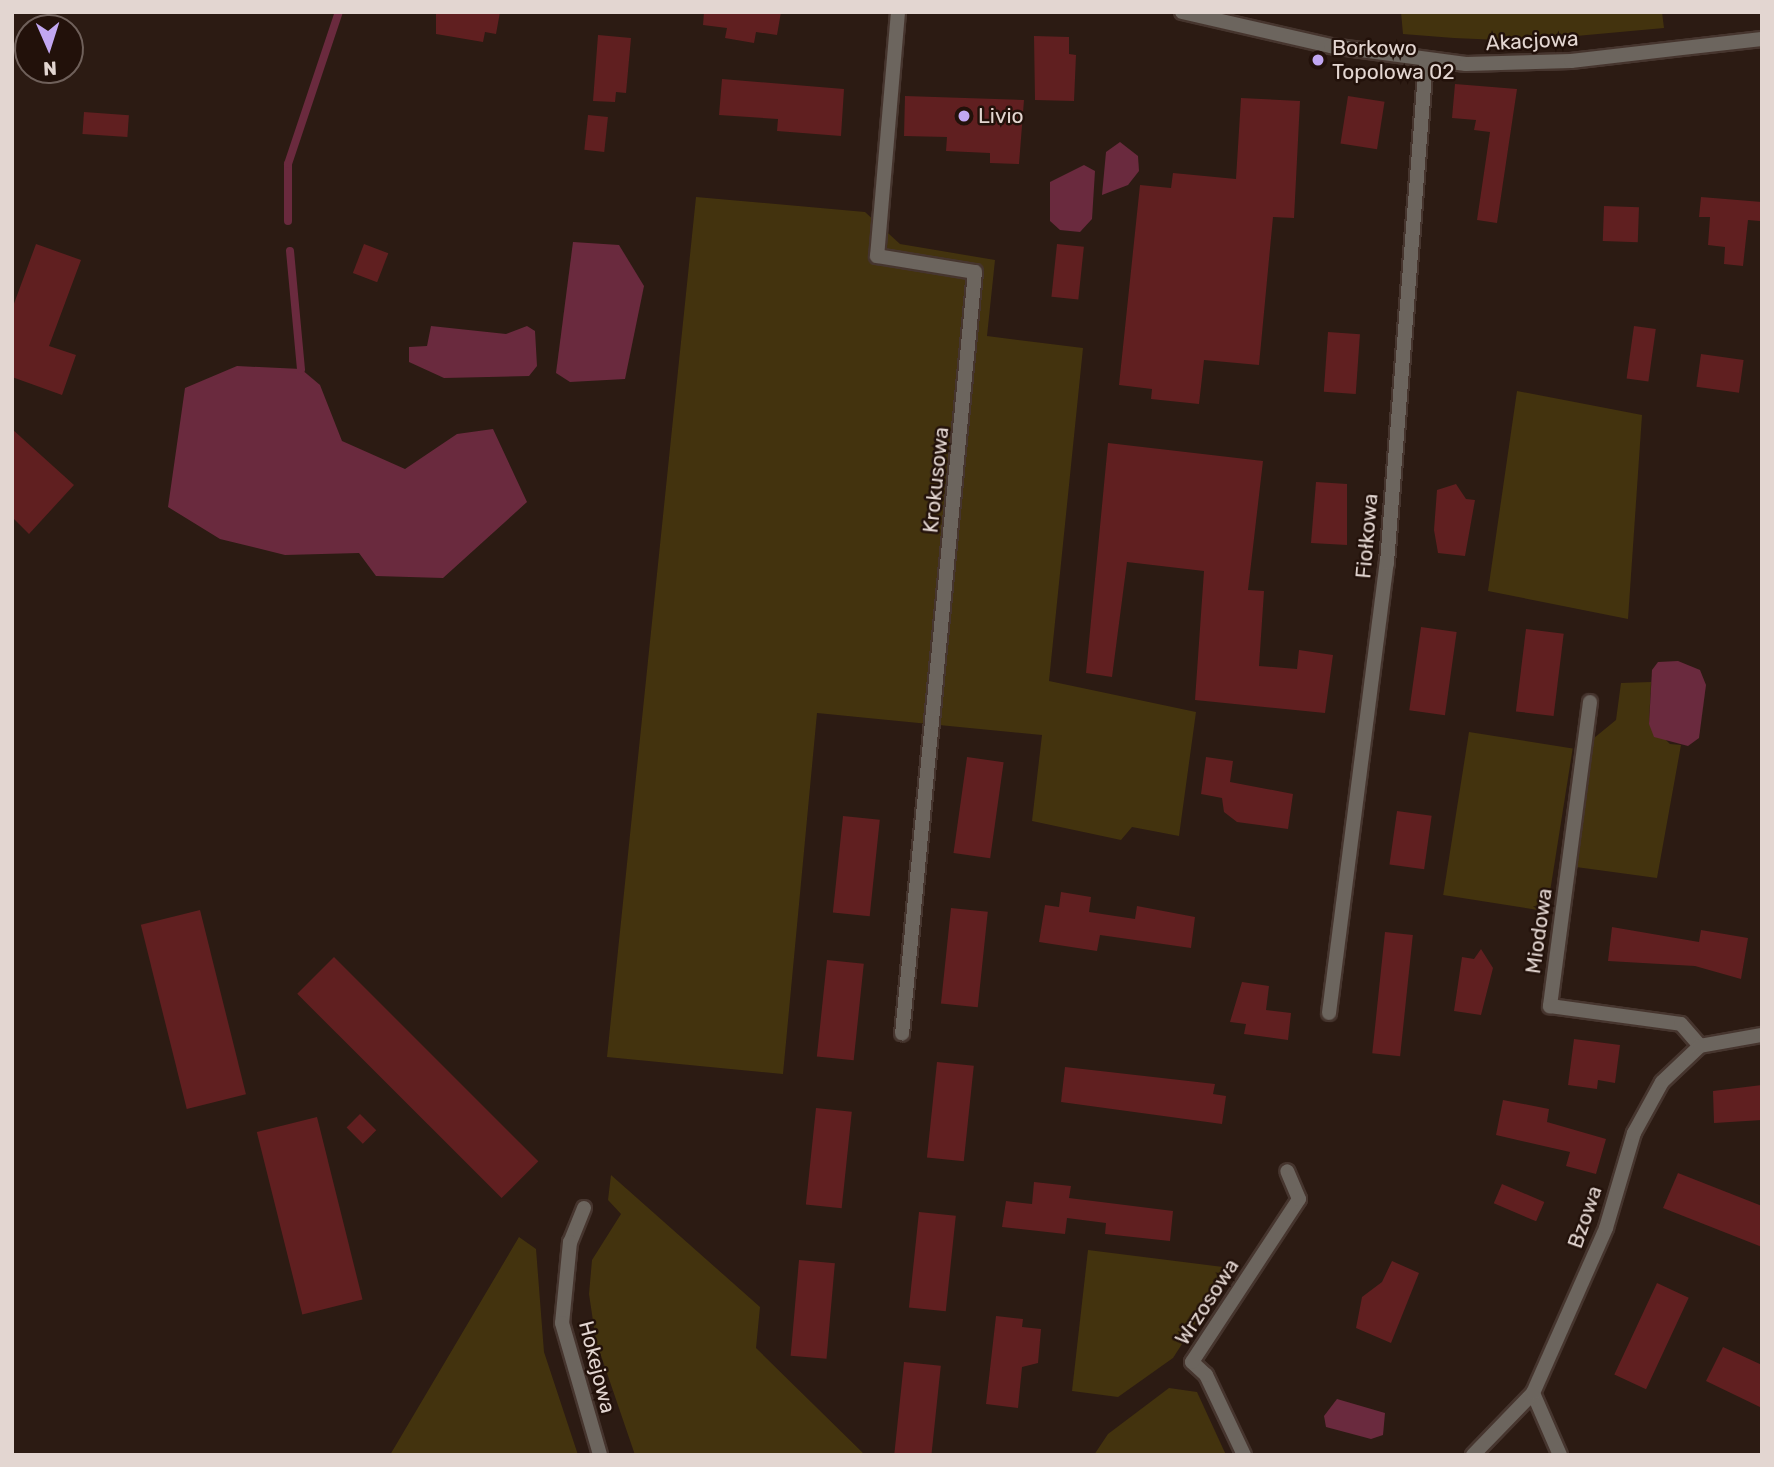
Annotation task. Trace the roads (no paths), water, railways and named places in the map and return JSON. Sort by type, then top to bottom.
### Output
[{"type":"street","name":"Krokusowa","points":[[898,12],[877,256],[975,272],[902,1034]]},
{"type":"street","name":"Akacjowa","points":[[1182,12],[1426,61],[1544,63],[1762,39]]},
{"type":"street","name":"Fiołkowa","points":[[1329,1013],[1387,563],[1426,61]]},
{"type":"street","name":"Miodowa","points":[[1590,702],[1550,1006],[1681,1024],[1700,1046]]},
{"type":"street","points":[[1700,1046],[1762,1035]]},
{"type":"street","name":"Bzowa","points":[[1473,1455],[1533,1393],[1606,1228],[1634,1133],[1662,1082],[1700,1046]]},
{"type":"street","name":"Wrzosowa","points":[[1244,1455],[1206,1375],[1192,1362],[1299,1199],[1287,1171]]},
{"type":"street","name":"Hokejowa","points":[[584,1209],[569,1242],[562,1323],[600,1455]]},
{"type":"street","points":[[1533,1393],[1560,1455]]},
{"type":"waterway","points":[[288,221],[288,164],[339,12]]},
{"type":"waterway","points":[[290,251],[301,369]]},
{"type":"place","name":"Borkowo Topolowa 02","points":[[1318,60]]},
{"type":"place","name":"Livio","points":[[964,116]]}]
